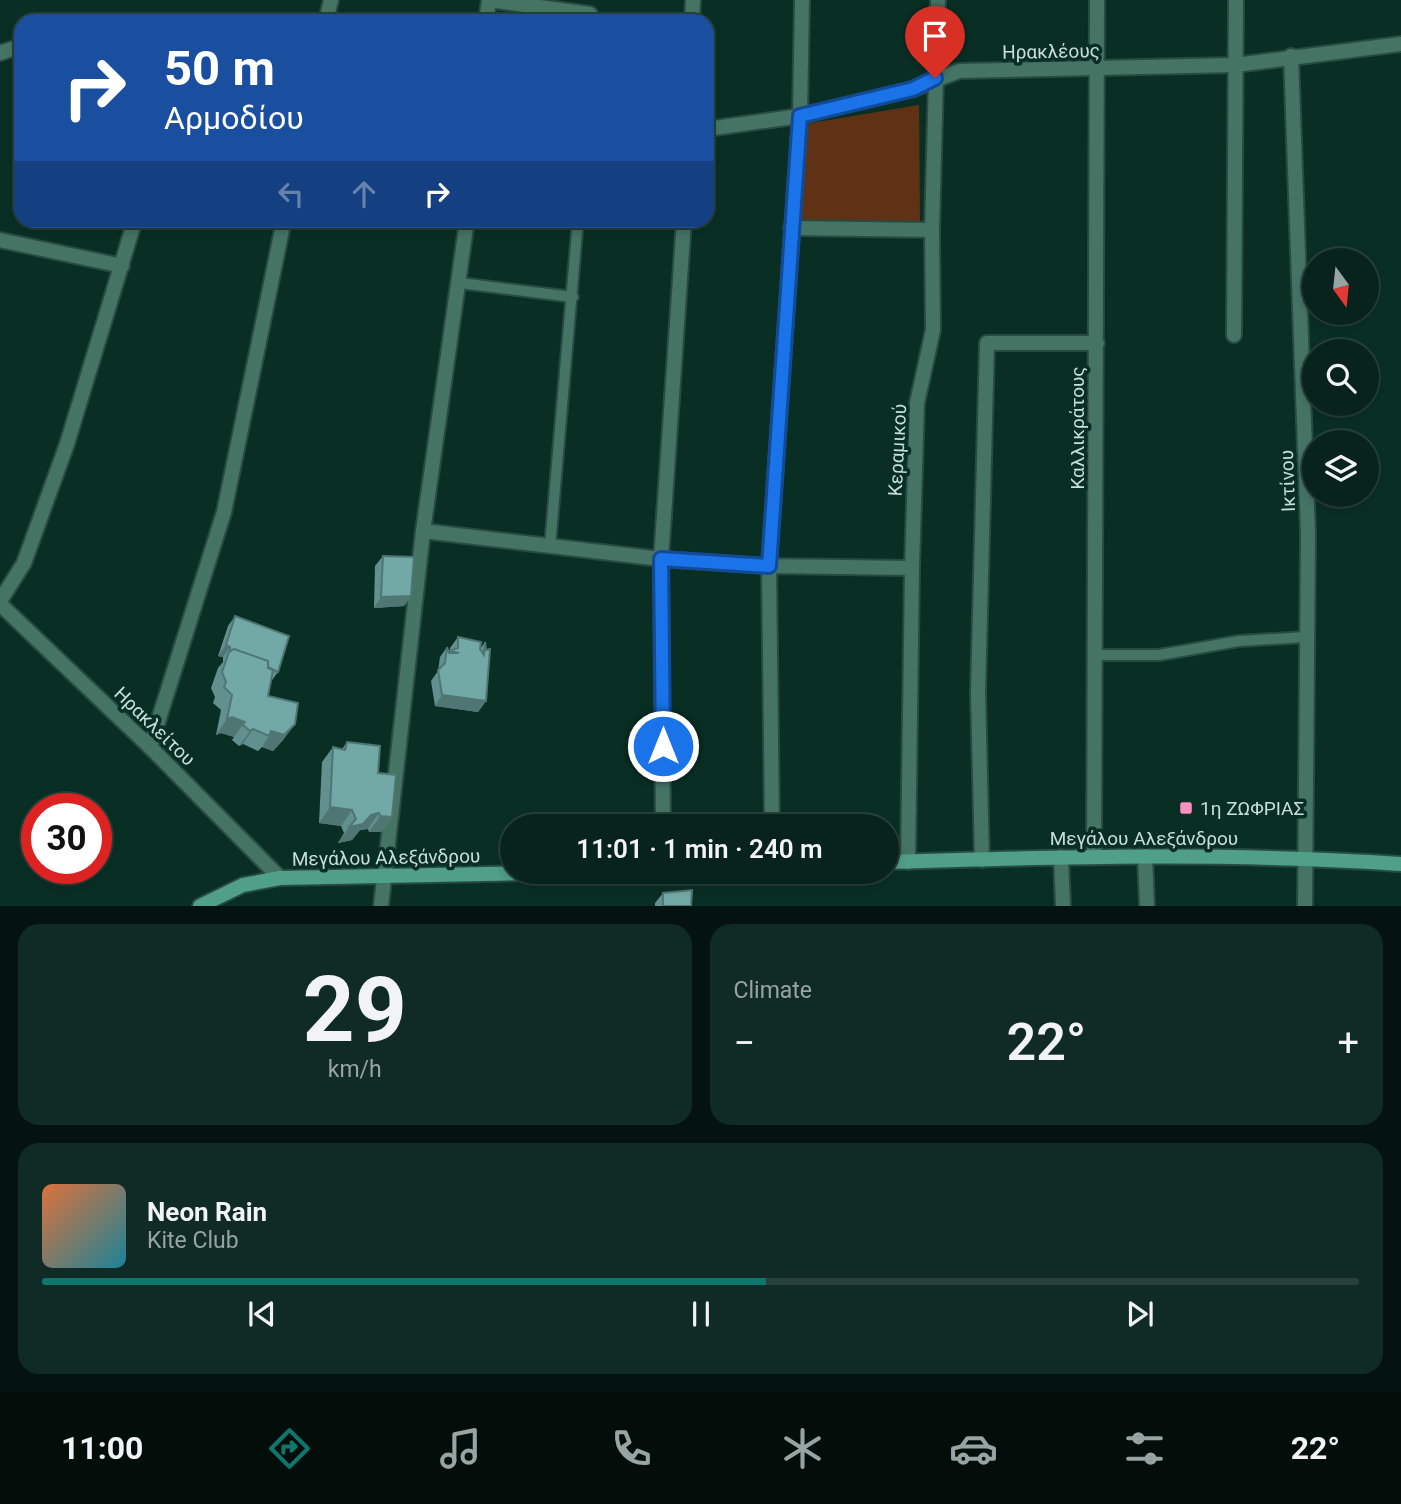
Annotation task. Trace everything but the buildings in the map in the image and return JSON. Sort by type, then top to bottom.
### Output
[{"type":"main road","name":"Μεγάλου Αλεξάνδρου","points":[[899,862],[1144,856],[1304,858],[1401,864]]},
{"type":"main road","name":"Μεγάλου Αλεξάνδρου","points":[[200,905],[243,886],[280,878],[500,874]]},
{"type":"street","points":[[489,0],[590,12]]},
{"type":"street","points":[[772,814],[769,566],[800,116],[802,0]]},
{"type":"street","name":"Κεραμικού","points":[[908,862],[917,403],[933,330],[932,230],[938,0]]},
{"type":"street","name":"Καλλικράτους","points":[[1094,856],[1099,69],[1097,0]]},
{"type":"street","points":[[1234,335],[1236,0]]},
{"type":"street","name":"Ηρακλέους","points":[[714,128],[800,116],[913,89],[935,78],[959,71],[1236,65],[1401,44]]},
{"type":"street","name":"Ικτίνου","points":[[1291,56],[1307,520],[1305,905]]},
{"type":"street","points":[[0,602],[24,563],[62,457],[133,228]]},
{"type":"street","points":[[150,747],[224,512],[282,228]]},
{"type":"street","points":[[382,905],[423,531],[466,228]]},
{"type":"street","points":[[663,814],[661,559],[683,228]]},
{"type":"street","points":[[791,228],[932,230]]},
{"type":"street","points":[[0,240],[122,266]]},
{"type":"street","points":[[982,860],[978,692],[987,343],[1097,343]]},
{"type":"street","points":[[423,531],[661,559],[769,566],[912,568]]},
{"type":"street","name":"Ηρακλείτου","points":[[0,602],[280,878]]},
{"type":"street","points":[[1144,856],[1147,905]]},
{"type":"street","points":[[1061,858],[1063,905]]},
{"type":"lane","points":[[550,546],[577,228]]},
{"type":"lane","points":[[460,283],[573,297]]},
{"type":"lane","points":[[1095,655],[1159,655],[1239,641],[1306,637]]},
{"type":"shaded area","points":[[919,105],[920,221],[798,223],[805,124]]},
{"type":"place","name":"1η ΖΩΦΡΙΑΣ","points":[[1186,808]]},
{"type":"route","points":[[663,746],[661,559],[769,566],[800,116],[913,89],[935,78]]}]
